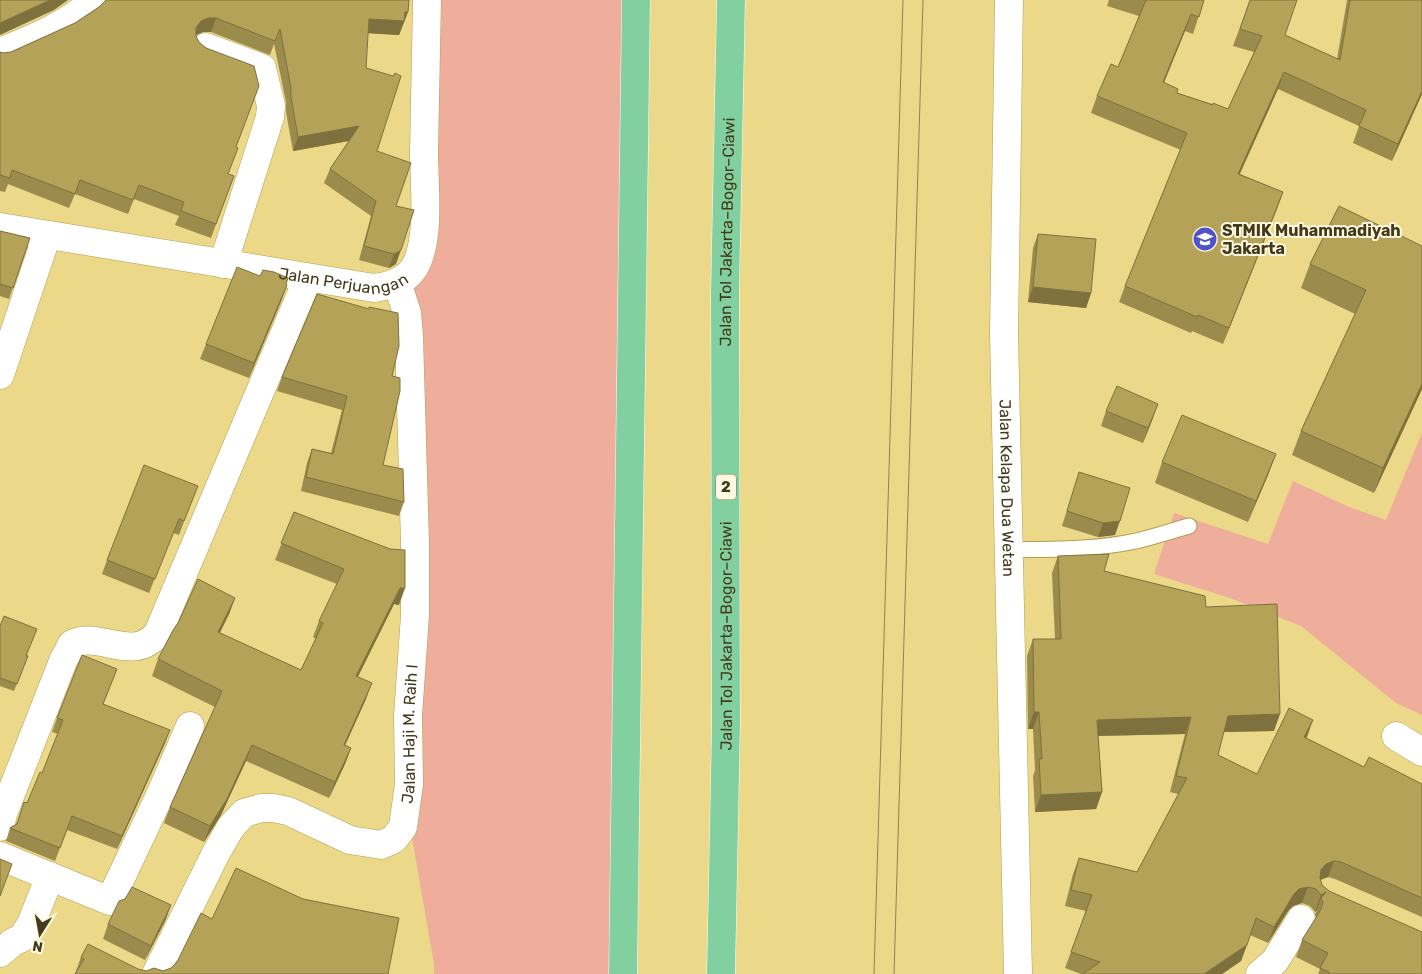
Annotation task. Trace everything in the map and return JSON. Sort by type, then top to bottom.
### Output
[{"type":"highway","points":[[623,974],[636,0]]},
{"type":"highway","name":"Jalan Tol Jakarta–Bogor–Ciawi","points":[[722,974],[726,725],[725,292],[732,0]]},
{"type":"street","points":[[0,52],[66,21],[93,0]]},
{"type":"street","name":"Jalan Perjuangan","points":[[0,227],[374,288],[397,282],[407,277],[413,270],[422,248],[425,202],[427,0]]},
{"type":"street","name":"Jalan Kelapa Dua Wetan","points":[[1009,0],[1004,333],[1018,974]]},
{"type":"street","points":[[206,47],[262,68],[271,106],[270,117],[223,264]]},
{"type":"street","points":[[0,375],[47,235]]},
{"type":"street","points":[[0,827],[3,814],[60,669],[72,644],[82,640],[120,646],[142,645],[152,641],[158,633],[308,278]]},
{"type":"street","name":"Jalan Haji M. Raih I","points":[[156,974],[216,853],[231,827],[244,814],[260,808],[288,811],[350,840],[381,845],[394,839],[403,827],[409,784],[408,716],[415,616],[415,543],[409,336],[407,313],[397,282]]},
{"type":"street","points":[[0,856],[110,901],[190,726]]},
{"type":"street","points":[[1396,736],[1422,752]]},
{"type":"street","points":[[4,944],[22,938],[31,924],[50,876]]},
{"type":"street","points":[[1260,974],[1276,961],[1301,920]]},
{"type":"lane","points":[[1008,550],[1103,546],[1137,541],[1189,526]]},
{"type":"shaded area","points":[[427,0],[636,0],[624,974],[434,974],[434,964],[407,809],[413,270]]},
{"type":"shaded area","points":[[1422,433],[1422,715],[1396,703],[1301,626],[1230,598],[1154,574],[1174,513],[1268,544],[1293,481],[1349,507],[1386,520]]},
{"type":"building","points":[[0,0],[50,0],[0,23]]},
{"type":"building","points":[[106,0],[409,0],[408,12],[405,12],[404,21],[369,19],[366,68],[393,76],[395,73],[401,76],[377,151],[411,163],[396,206],[414,210],[401,250],[394,254],[364,246],[376,201],[330,169],[359,126],[298,137],[280,29],[275,41],[216,18],[208,18],[201,21],[196,28],[196,36],[199,42],[206,48],[254,66],[259,86],[236,147],[238,148],[228,174],[234,176],[216,224],[181,211],[184,202],[139,185],[133,200],[80,180],[75,194],[12,170],[10,178],[0,175],[0,52],[11,52],[75,23]]},
{"type":"building","points":[[1146,0],[1204,0],[1199,17],[1191,14],[1163,82],[1178,89],[1177,93],[1228,109],[1262,36],[1240,29],[1250,0],[1297,0],[1285,35],[1340,60],[1350,0],[1422,0],[1422,91],[1398,144],[1359,126],[1366,110],[1284,72],[1238,174],[1283,192],[1229,328],[1198,315],[1197,317],[1125,286],[1187,133],[1097,96],[1111,64],[1118,67]]},
{"type":"building","points":[[1339,206],[1422,246],[1422,384],[1383,468],[1301,431],[1366,290],[1310,264]]},
{"type":"building","points":[[0,231],[30,238],[13,288],[0,284]]},
{"type":"building","points":[[1038,234],[1096,239],[1091,293],[1033,287]]},
{"type":"building","points":[[237,267],[260,276],[263,270],[288,278],[287,285],[254,363],[206,344]]},
{"type":"building","points":[[317,294],[369,309],[369,307],[398,313],[399,346],[392,376],[400,378],[400,391],[383,465],[403,469],[404,502],[306,477],[312,449],[333,454],[347,396],[282,377]]},
{"type":"building","points":[[1117,386],[1158,404],[1148,428],[1106,411]]},
{"type":"building","points":[[1182,415],[1276,454],[1256,501],[1162,462]]},
{"type":"building","points":[[144,465],[198,486],[184,521],[179,519],[155,579],[107,560]]},
{"type":"building","points":[[1079,472],[1130,488],[1120,521],[1103,523],[1067,511]]},
{"type":"building","points":[[294,512],[390,549],[405,550],[405,588],[400,588],[356,676],[372,683],[344,745],[351,748],[335,782],[252,745],[227,799],[210,826],[170,807],[222,691],[158,659],[178,623],[198,579],[235,598],[218,632],[301,670],[323,623],[319,621],[344,569],[281,543]]},
{"type":"building","points":[[1109,554],[1104,571],[1205,596],[1206,607],[1277,604],[1280,714],[1228,716],[1218,755],[1257,774],[1289,708],[1313,720],[1304,737],[1364,767],[1369,757],[1422,784],[1422,898],[1341,862],[1334,861],[1326,864],[1321,870],[1320,878],[1322,885],[1329,891],[1422,932],[1422,974],[1328,974],[1329,972],[1320,968],[1328,953],[1302,940],[1320,911],[1323,903],[1321,898],[1326,892],[1321,895],[1316,889],[1308,887],[1299,889],[1294,894],[1274,927],[1256,918],[1247,945],[1204,974],[1083,974],[1100,962],[1071,952],[1092,895],[1071,890],[1079,858],[1137,872],[1187,778],[1176,776],[1191,717],[1097,720],[1102,792],[1041,795],[1039,759],[1042,759],[1039,712],[1034,712],[1033,639],[1061,639],[1058,556]]},
{"type":"building","points":[[4,616],[37,629],[17,684],[0,678],[0,626]]},
{"type":"building","points":[[82,655],[117,669],[103,704],[170,730],[122,836],[72,816],[60,848],[10,828],[17,824],[24,802],[27,803],[40,772],[42,773],[63,720],[57,718]]},
{"type":"building","points":[[0,859],[12,864],[0,896]]},
{"type":"building","points":[[236,868],[303,899],[399,918],[388,974],[75,974],[84,959],[81,957],[88,944],[138,969],[146,971],[154,968],[163,971],[171,968],[177,962],[201,913],[212,919]]},
{"type":"building","points":[[132,887],[171,905],[151,946],[108,924],[119,901],[125,899]]},
{"type":"tram line","points":[[874,974],[903,0]]},
{"type":"tram line","points":[[894,974],[923,0]]},
{"type":"place","name":"STMIK Muhammadiyah Jakarta","points":[[1205,239]]}]
